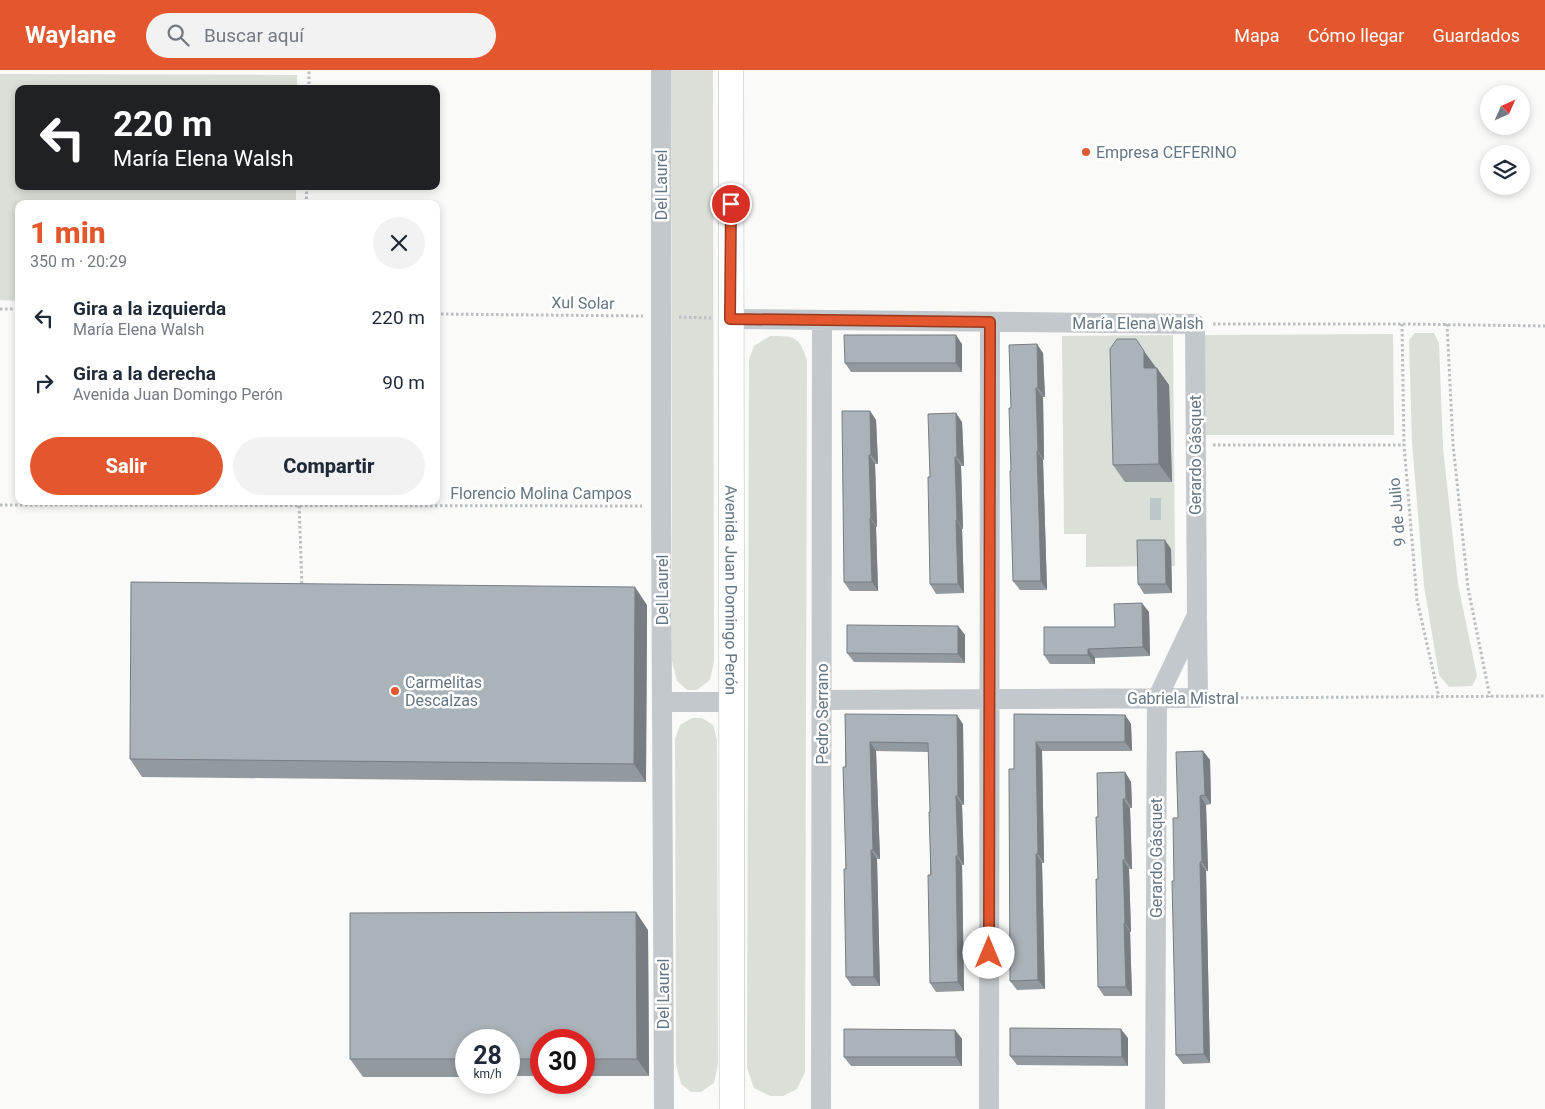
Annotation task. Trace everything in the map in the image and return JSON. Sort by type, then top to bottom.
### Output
[{"type":"main road","name":"Avenida Juan Domingo Perón","points":[[731,70],[732,1109]]},
{"type":"street","name":"Del Laurel","points":[[661,70],[664,1109]]},
{"type":"street","name":"María Elena Walsh","points":[[730,319],[1195,324]]},
{"type":"street","name":"Pedro Serrano","points":[[821,1109],[822,320]]},
{"type":"street","points":[[989,1109],[990,322]]},
{"type":"street","name":"Gerardo Gásquet","points":[[1195,324],[1198,698]]},
{"type":"street","name":"Gerardo Gásquet","points":[[1154,1109],[1157,699],[1197,616]]},
{"type":"street","name":"Gabriela Mistral","points":[[822,700],[1198,698]]},
{"type":"street","points":[[662,702],[731,702]]},
{"type":"path","points":[[309,70],[309,85]]},
{"type":"path","points":[[0,309],[15,309]]},
{"type":"path","name":"Xul Solar","points":[[440,314],[662,316],[730,319]]},
{"type":"path","name":"María Elena Walsh","points":[[1195,324],[1545,326]]},
{"type":"path","name":"9 de Julio","points":[[1402,324],[1404,445],[1417,600],[1439,697]]},
{"type":"path","points":[[1447,324],[1453,444],[1467,578],[1490,697]]},
{"type":"path","points":[[1195,445],[1404,445]]},
{"type":"path","name":"Florencio Molina Campos","points":[[440,504],[661,506]]},
{"type":"path","name":"Florencio Molina Campos","points":[[0,505],[15,505]]},
{"type":"path","points":[[299,505],[302,590]]},
{"type":"path","name":"Gabriela Mistral","points":[[1198,698],[1545,696]]},
{"type":"shaded area","points":[[671,70],[713,70],[714,661],[710,680],[697,690],[687,690],[677,681],[672,661]]},
{"type":"shaded area","points":[[0,74],[297,75],[297,85],[15,85],[15,190],[296,190],[296,200],[15,200],[15,301],[0,300]]},
{"type":"shaded area","points":[[1415,333],[1434,333],[1439,343],[1443,448],[1458,584],[1477,676],[1472,686],[1449,687],[1439,675],[1424,586],[1412,442],[1409,340]]},
{"type":"shaded area","points":[[1393,334],[1394,435],[1205,435],[1204,335]]},
{"type":"shaded area","points":[[1173,335],[1175,566],[1086,567],[1086,534],[1064,534],[1062,336]]},
{"type":"shaded area","points":[[770,336],[785,336],[795,339],[802,347],[807,361],[805,1072],[797,1089],[783,1096],[770,1096],[754,1088],[747,1068],[749,360],[754,346]]},
{"type":"shaded area","points":[[1150,498],[1161,498],[1161,520],[1150,520]]},
{"type":"shaded area","points":[[692,718],[702,718],[713,725],[717,740],[718,1064],[714,1083],[701,1092],[691,1092],[681,1084],[676,1064],[675,739],[680,725]]},
{"type":"building","points":[[844,335],[956,335],[956,363],[845,363]]},
{"type":"building","points":[[1117,339],[1136,339],[1144,351],[1144,368],[1157,368],[1159,464],[1113,465],[1110,349]]},
{"type":"building","points":[[1037,344],[1037,451],[1041,581],[1013,581],[1009,345]]},
{"type":"building","points":[[842,411],[870,411],[871,455],[869,455],[872,582],[844,582]]},
{"type":"building","points":[[956,413],[957,457],[955,457],[958,584],[930,584],[928,414]]},
{"type":"building","points":[[1137,540],[1165,540],[1166,584],[1138,584]]},
{"type":"building","name":"Carmelitas Descalzas","points":[[131,582],[635,587],[634,764],[130,759]]},
{"type":"building","points":[[1142,603],[1143,647],[1088,649],[1088,655],[1044,655],[1044,627],[1115,627],[1114,604]]},
{"type":"building","points":[[847,625],[958,626],[958,654],[847,653]]},
{"type":"building","points":[[845,714],[957,715],[958,796],[956,796],[958,856],[956,856],[958,982],[930,983],[928,875],[931,875],[928,743],[870,742],[874,977],[846,977],[844,869],[846,869],[843,767],[846,767]]},
{"type":"building","points":[[1014,714],[1125,715],[1125,742],[1036,742],[1038,980],[1010,981],[1009,769],[1014,769]]},
{"type":"building","points":[[1203,751],[1205,795],[1200,796],[1202,862],[1200,862],[1204,1054],[1176,1055],[1172,881],[1174,881],[1173,818],[1178,818],[1176,752]]},
{"type":"building","points":[[1125,772],[1126,799],[1123,799],[1125,860],[1123,860],[1126,987],[1098,987],[1097,773]]},
{"type":"building","points":[[636,912],[637,1059],[595,1059],[595,1029],[530,1029],[530,1059],[520,1059],[520,1029],[455,1029],[455,1059],[350,1059],[350,913]]},
{"type":"building","points":[[1010,1028],[1121,1029],[1122,1057],[1010,1056]]},
{"type":"building","points":[[844,1029],[955,1030],[956,1057],[844,1057]]},
{"type":"place","name":"Empresa CEFERINO","points":[[1086,152]]},
{"type":"place","name":"Carmelitas Descalzas","points":[[395,691]]},
{"type":"route","points":[[731,204],[730,319],[990,322],[989,953]]}]
